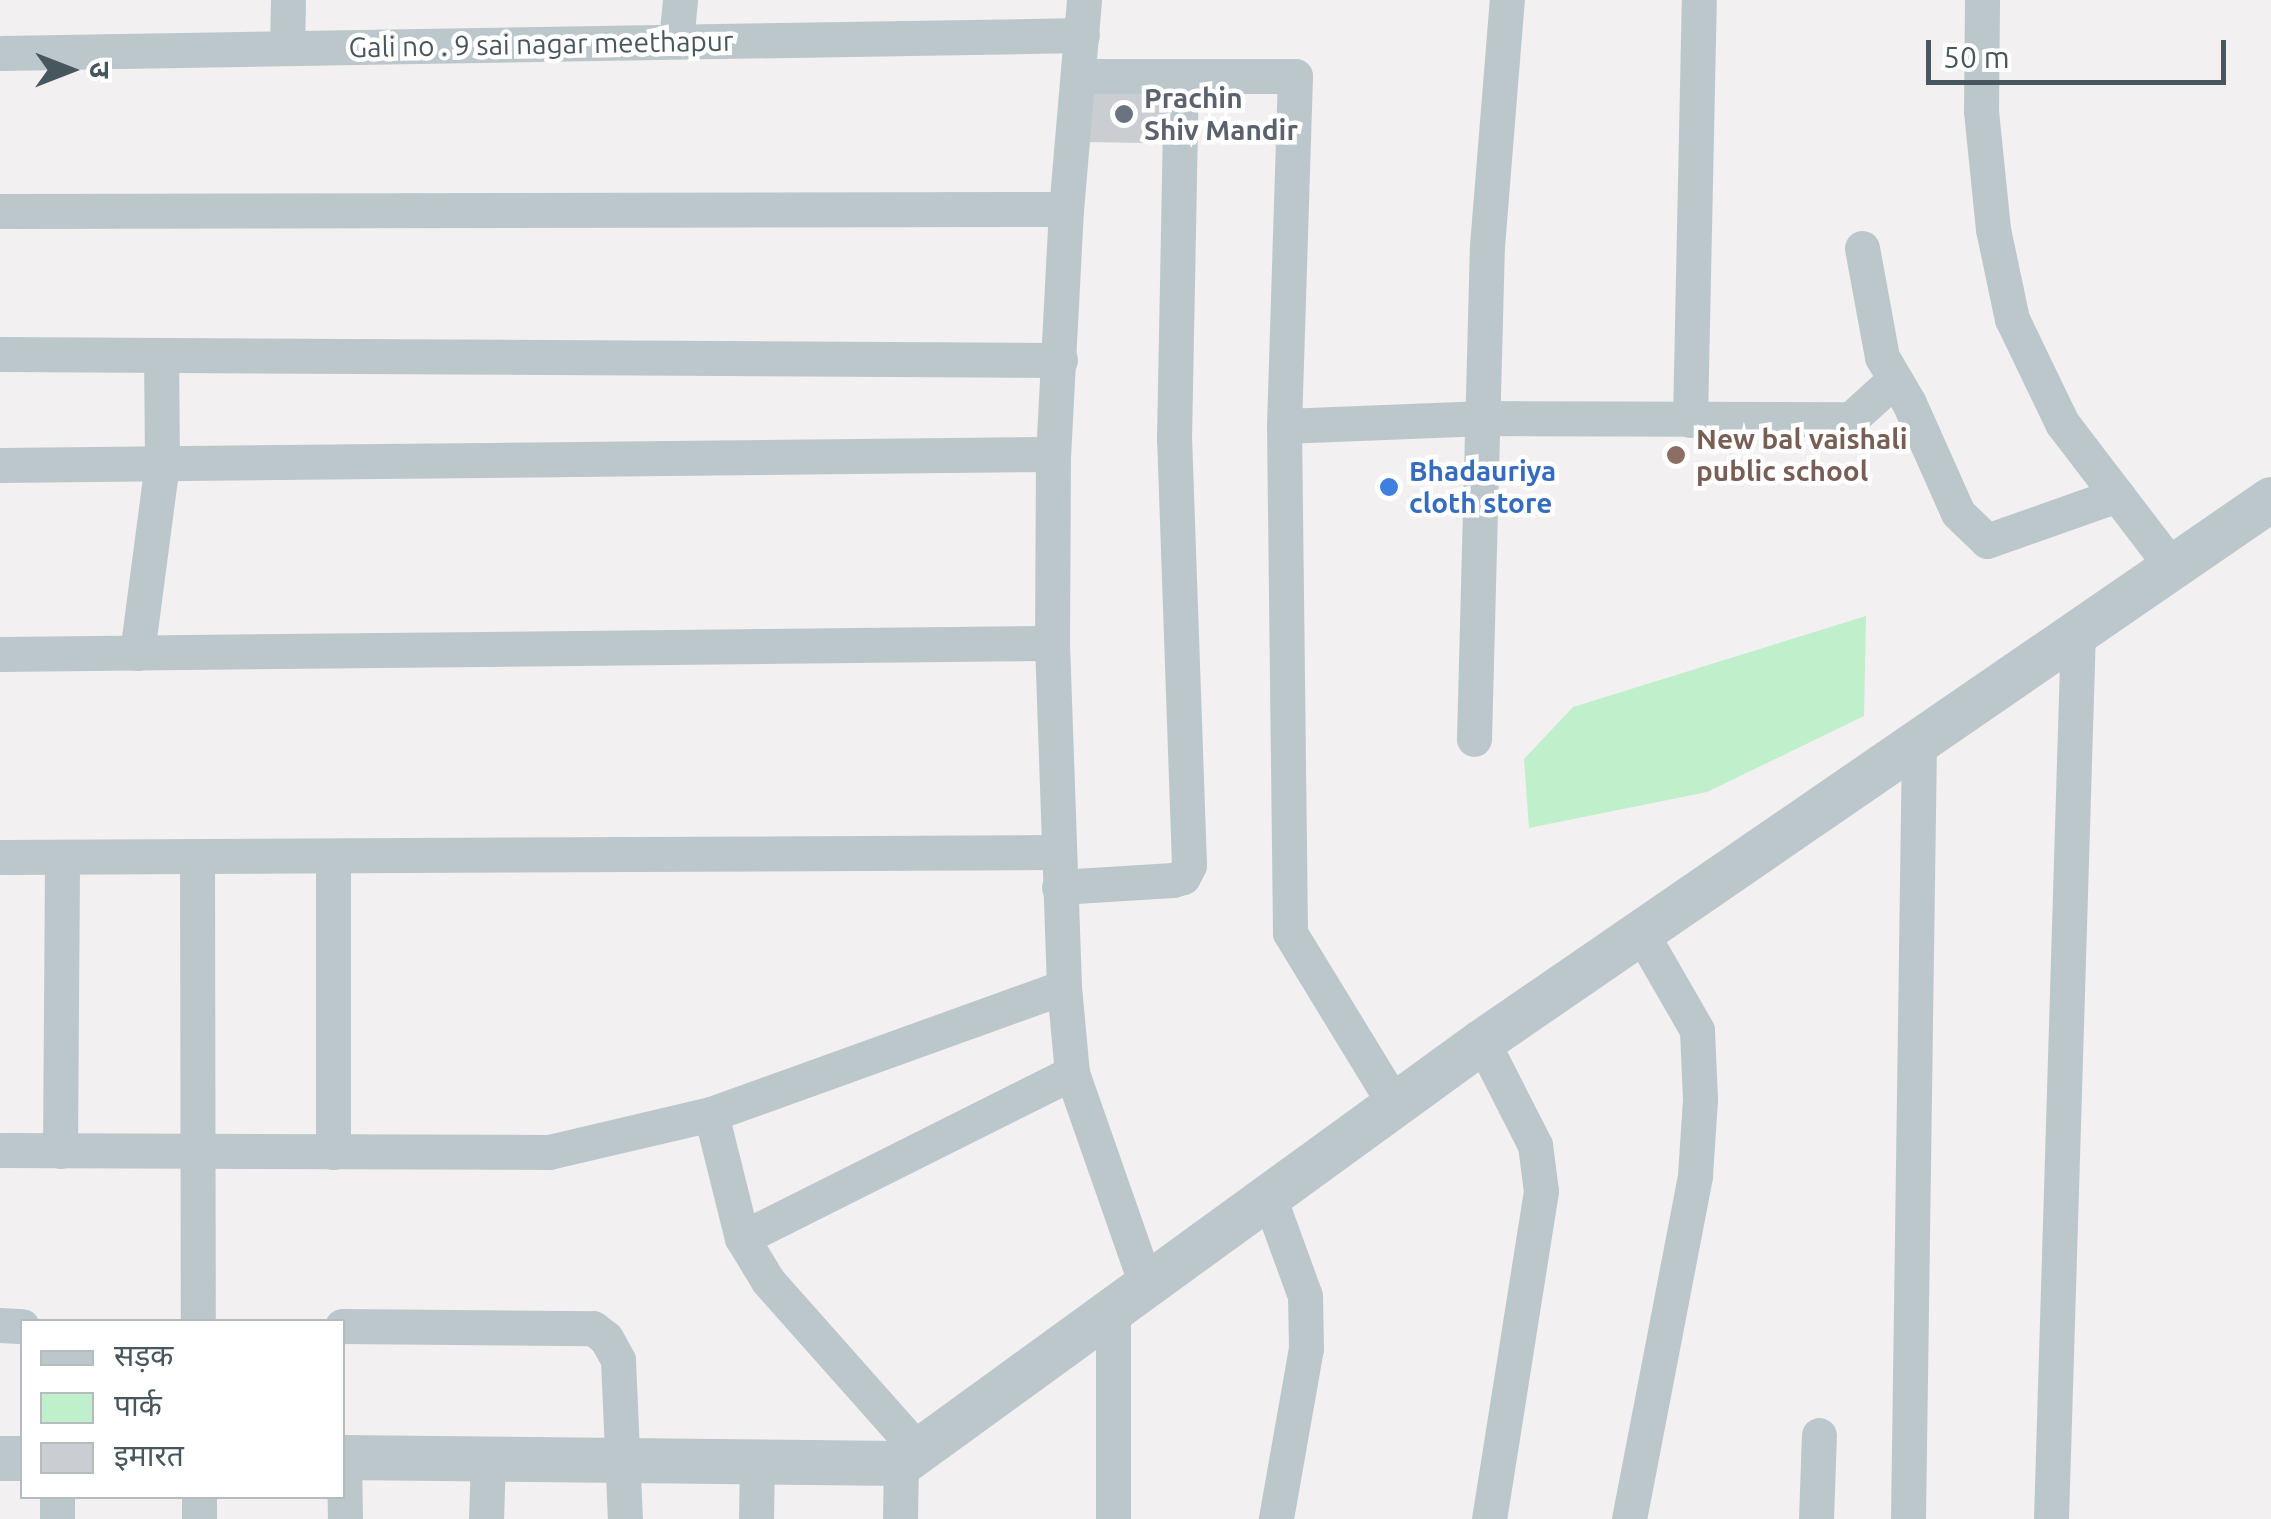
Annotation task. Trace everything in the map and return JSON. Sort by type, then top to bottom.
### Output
[{"type":"street","points":[[287,48],[288,0]]},
{"type":"street","points":[[676,41],[680,0]]},
{"type":"street","points":[[1474,739],[1487,246],[1507,0]]},
{"type":"street","points":[[1690,420],[1700,0]]},
{"type":"street","points":[[1982,0],[1981,112],[1992,230],[2012,319],[2062,422],[2172,567]]},
{"type":"street","points":[[1083,17],[1066,209],[1053,454],[1052,643],[1059,887],[1072,1073],[1130,1299],[1113,1519]]},
{"type":"street","name":"Gali no . 9 sai nagar meethapur","points":[[0,52],[676,41],[1083,17]]},
{"type":"street","points":[[1078,76],[1295,76],[1284,426],[1290,933],[1394,1105]]},
{"type":"street","points":[[1059,887],[1172,880],[1182,877],[1189,864],[1174,439],[1181,76]]},
{"type":"street","points":[[0,211],[1066,209]]},
{"type":"street","points":[[1862,248],[1882,357],[1958,513],[1986,540],[2118,495]]},
{"type":"street","points":[[0,354],[1060,360]]},
{"type":"street","points":[[137,653],[162,463],[160,355]]},
{"type":"street","points":[[1284,426],[1484,418],[1851,419],[1895,378]]},
{"type":"street","points":[[0,465],[1053,454]]},
{"type":"street","points":[[345,1457],[757,1462],[910,1457],[1482,1041],[2271,499]]},
{"type":"street","points":[[2051,1519],[2078,632]]},
{"type":"street","points":[[0,654],[1052,643]]},
{"type":"street","points":[[1908,1519],[1919,738]]},
{"type":"street","points":[[0,857],[1058,852]]},
{"type":"street","points":[[60,1151],[62,857]]},
{"type":"street","points":[[196,857],[198,1319]]},
{"type":"street","points":[[333,857],[334,1152]]},
{"type":"street","points":[[1629,1519],[1695,1175],[1700,1099],[1697,1030],[1640,931]]},
{"type":"street","points":[[0,1150],[549,1152],[712,1114],[1064,987]]},
{"type":"street","points":[[1482,1041],[1535,1145],[1541,1191],[1489,1519]]},
{"type":"street","points":[[742,1238],[1072,1073]]},
{"type":"street","points":[[712,1114],[742,1238],[802,1324],[910,1457],[900,1519]]},
{"type":"street","points":[[1269,1197],[1306,1296],[1306,1348],[1276,1519]]},
{"type":"street","points":[[345,1326],[593,1328],[606,1338],[618,1360],[625,1519]]},
{"type":"street","points":[[1816,1519],[1819,1434]]},
{"type":"street","points":[[486,1519],[488,1459]]},
{"type":"street","points":[[756,1519],[757,1462]]},
{"type":"green space","points":[[1866,616],[1864,716],[1707,792],[1529,828],[1524,759],[1573,707]]},
{"type":"building","name":"Prachin Shiv Mandir","points":[[1085,84],[1164,85],[1163,143],[1084,142]]},
{"type":"place","name":"Prachin Shiv Mandir","points":[[1124,114]]},
{"type":"place","name":"New bal vaishali public school","points":[[1676,455]]},
{"type":"place","name":"Bhadauriya cloth store","points":[[1389,487]]}]
